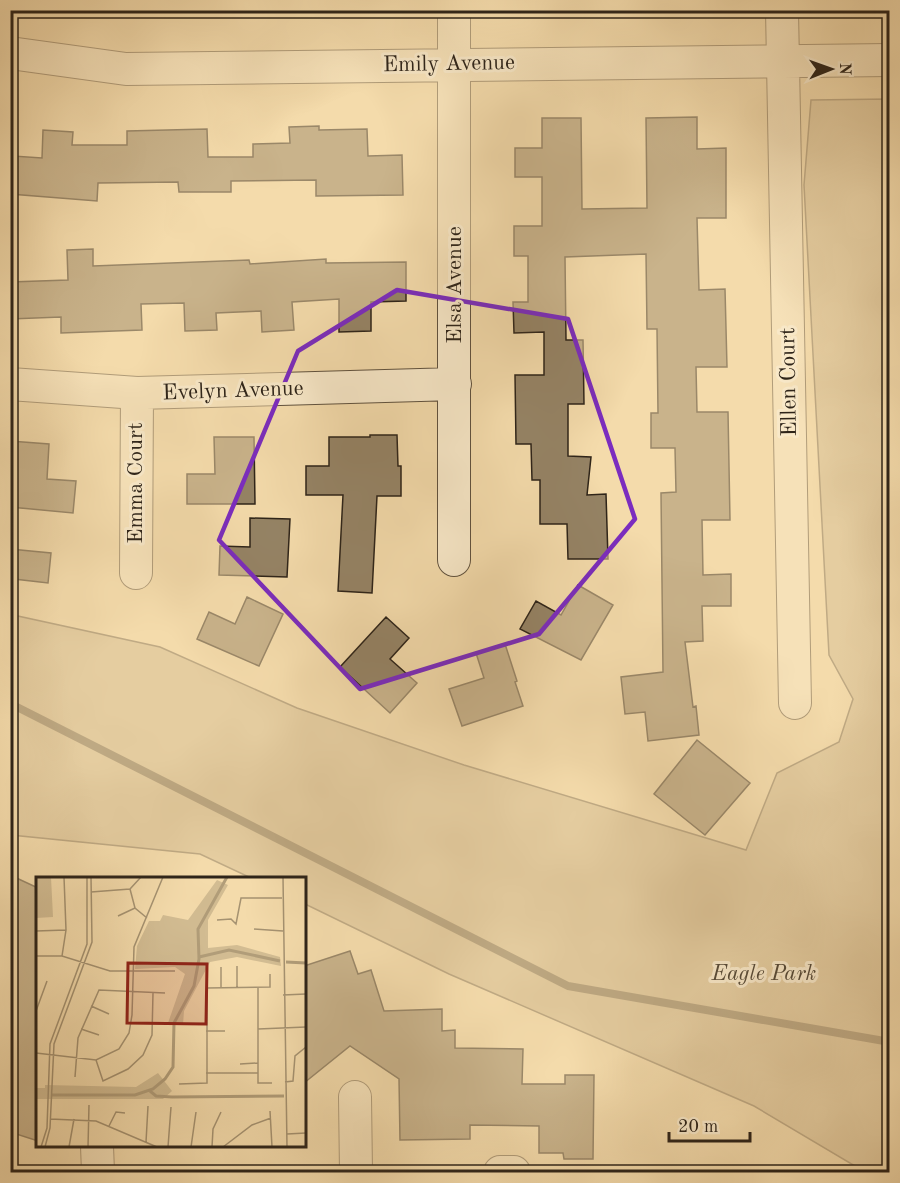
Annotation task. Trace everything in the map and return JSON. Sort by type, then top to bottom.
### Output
[{"type":"street","name":"Elsa Avenue","points":[[454,10],[454,560]]},
{"type":"street","name":"Ellen Court","points":[[782,10],[795,703]]},
{"type":"street","name":"Emily Avenue","points":[[10,53],[126,69],[890,60]]},
{"type":"street","name":"Evelyn Avenue","points":[[10,384],[137,393],[455,384]]},
{"type":"street","name":"Emma Court","points":[[136,573],[137,393]]},
{"type":"street","points":[[355,1097],[356,1173]]},
{"type":"street","points":[[97,1147],[98,1173]]},
{"type":"street","points":[[500,1173],[514,1173]]},
{"type":"highlighted area","points":[[397,290],[568,319],[635,519],[539,634],[360,689],[219,540],[298,351]]},
{"type":"green space","name":"Eagle Park","points":[[889,99],[889,1172],[865,1172],[754,1106],[449,974],[306,904],[306,877],[249,877],[200,854],[11,835],[10,642],[13,615],[160,647],[297,708],[464,765],[746,850],[777,773],[839,742],[853,699],[829,655],[804,185],[811,100]]},
{"type":"building","points":[[697,117],[697,149],[726,148],[726,218],[697,218],[699,290],[725,289],[727,367],[696,367],[697,412],[728,412],[730,520],[702,520],[703,575],[731,574],[731,606],[702,606],[703,641],[685,642],[699,735],[648,741],[645,712],[625,714],[621,677],[663,672],[661,493],[676,492],[675,448],[651,448],[651,413],[658,413],[657,329],[647,329],[646,254],[565,257],[566,340],[583,340],[584,404],[568,404],[568,456],[591,457],[587,495],[606,494],[608,559],[568,559],[567,524],[540,524],[540,480],[532,480],[531,444],[516,444],[515,375],[544,375],[544,332],[514,333],[513,302],[528,302],[528,256],[514,256],[514,226],[542,226],[542,177],[515,177],[515,148],[542,148],[542,118],[581,118],[582,209],[647,208],[646,118]]},
{"type":"building","points":[[319,126],[319,130],[367,129],[368,156],[402,155],[403,195],[316,196],[316,180],[231,181],[231,192],[179,192],[178,182],[98,183],[97,201],[10,194],[13,156],[42,158],[43,130],[73,132],[72,145],[127,145],[127,131],[207,129],[208,157],[253,157],[253,144],[290,143],[289,127]]},
{"type":"building","points":[[93,249],[93,266],[249,260],[250,264],[326,259],[326,263],[406,262],[406,301],[371,302],[371,331],[339,332],[339,299],[292,302],[294,330],[262,332],[261,311],[216,313],[217,330],[185,331],[184,303],[141,304],[142,330],[61,333],[61,317],[10,319],[10,282],[68,280],[67,250]]},
{"type":"building","points":[[370,435],[397,435],[398,466],[401,466],[401,496],[377,496],[372,593],[338,591],[343,495],[306,495],[306,466],[329,466],[329,437],[370,437]]},
{"type":"building","points":[[214,437],[254,437],[255,504],[187,504],[187,474],[215,474]]},
{"type":"building","points":[[10,441],[49,444],[47,479],[76,481],[73,513],[10,507]]},
{"type":"building","points":[[250,518],[290,519],[287,577],[219,575],[220,546],[250,547]]},
{"type":"building","points":[[10,549],[51,553],[48,583],[14,579],[10,576]]},
{"type":"building","points":[[578,585],[613,605],[581,660],[520,629],[536,601],[561,615]]},
{"type":"building","points":[[247,597],[283,614],[259,666],[197,639],[209,612],[235,624]]},
{"type":"building","points":[[386,617],[409,638],[390,659],[417,683],[390,713],[340,667]]},
{"type":"building","points":[[505,644],[523,706],[462,726],[449,689],[484,678],[476,653]]},
{"type":"building","points":[[697,740],[750,783],[705,835],[654,794]]},
{"type":"building","points":[[10,875],[36,887],[36,1140],[10,1132]]},
{"type":"building","points":[[350,951],[358,974],[371,970],[384,1011],[442,1009],[442,1031],[455,1030],[455,1048],[523,1049],[522,1084],[565,1084],[565,1075],[594,1075],[593,1159],[564,1159],[563,1153],[539,1153],[539,1126],[470,1125],[470,1139],[400,1140],[399,1079],[350,1046],[306,1081],[306,965]]},
{"type":"waterway","points":[[10,706],[15,706],[568,986],[890,1042]]}]
